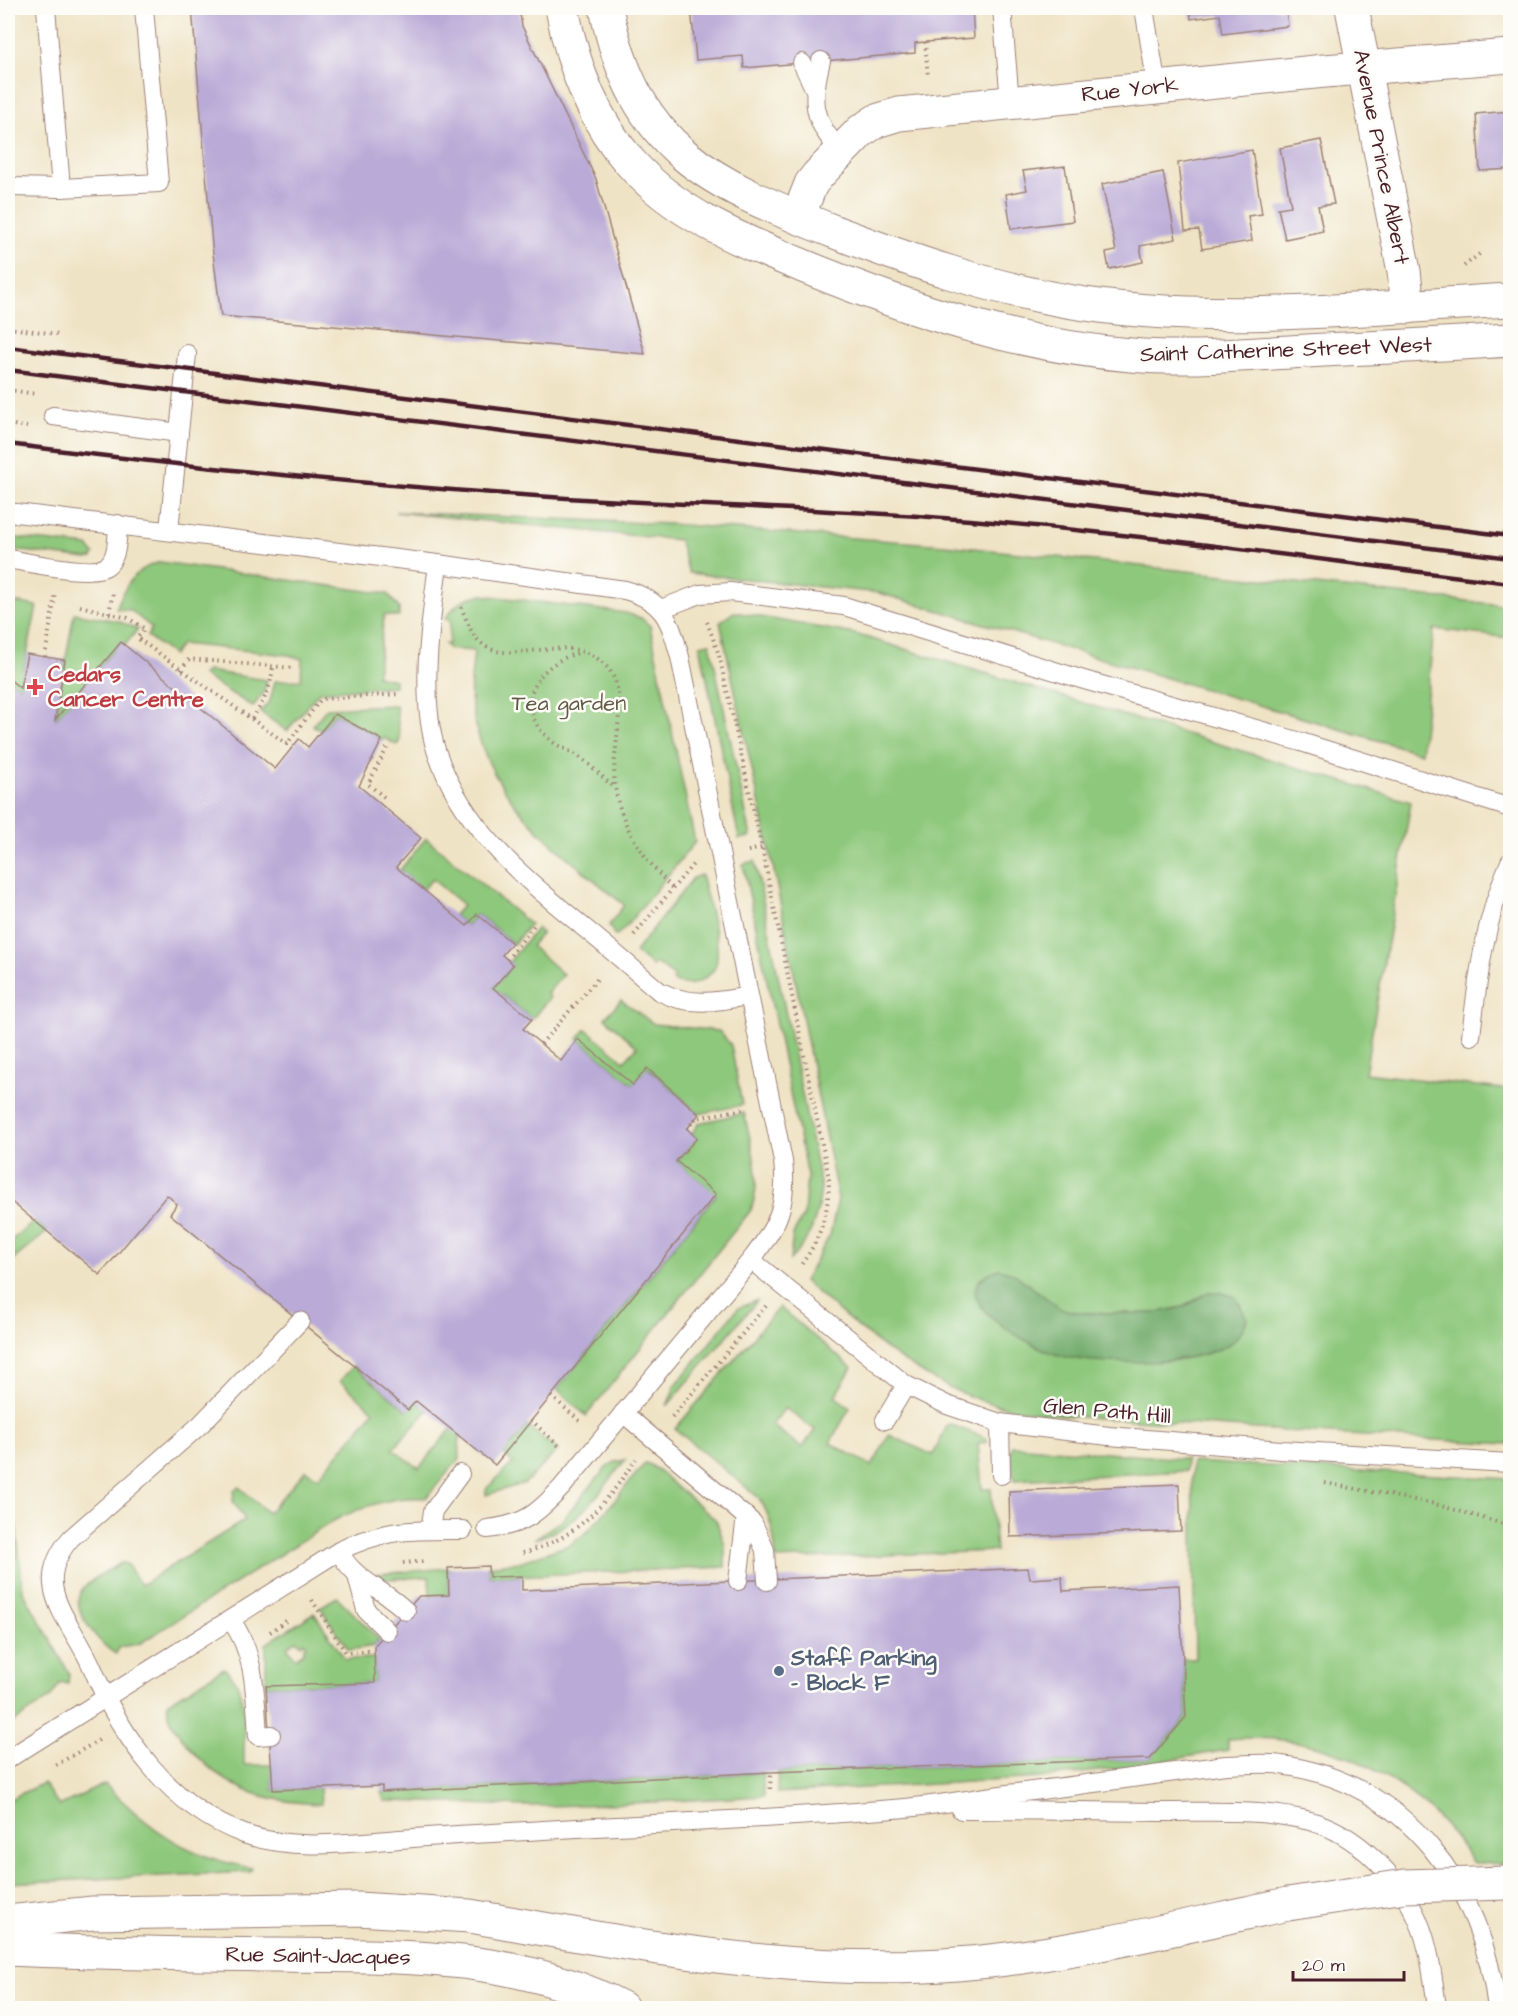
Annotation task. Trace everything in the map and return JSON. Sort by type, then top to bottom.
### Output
[{"type":"main road","name":"Saint Catherine Street West","points":[[561,8],[580,74],[603,125],[631,163],[667,197],[684,210],[732,236],[921,312],[1017,338],[1134,356],[1196,357],[1510,340]]},
{"type":"main road","name":"Saint Catherine Street West","points":[[606,8],[628,82],[648,116],[671,143],[732,188],[905,259],[973,280],[1069,302],[1129,309],[1242,312],[1408,307],[1510,300]]},
{"type":"main road","name":"Avenue Prince Albert","points":[[1352,8],[1404,271],[1408,307]]},
{"type":"main road","name":"Rue York","points":[[798,217],[811,184],[841,151],[876,121],[899,114],[1157,87],[1510,56]]},
{"type":"main road","points":[[8,1922],[93,1913],[358,1910],[429,1912],[470,1916],[741,1960],[858,1967],[958,1964],[1027,1955],[1288,1904],[1405,1886],[1509,1883]]},
{"type":"main road","name":"Rue Saint-Jacques","points":[[8,1949],[88,1953],[361,1956],[466,1961],[536,1975],[622,2008]]},
{"type":"lane","points":[[46,8],[61,188]]},
{"type":"lane","points":[[8,187],[61,188],[159,183],[144,8]]},
{"type":"lane","points":[[1002,8],[1010,102]]},
{"type":"lane","points":[[1144,8],[1157,87]]},
{"type":"lane","points":[[814,88],[821,61]]},
{"type":"lane","points":[[802,63],[814,88],[819,124],[841,151]]},
{"type":"lane","points":[[169,530],[187,354]]},
{"type":"lane","points":[[53,416],[180,433]]},
{"type":"lane","points":[[8,512],[438,564],[625,590],[645,597],[661,609],[671,625],[680,657],[783,1161],[786,1194],[780,1215],[751,1260],[538,1513],[514,1524],[487,1529]]},
{"type":"lane","points":[[8,559],[87,570],[102,568],[113,558],[118,524]]},
{"type":"lane","points":[[438,564],[429,666],[432,728],[444,769],[472,820],[507,862],[659,991],[688,1002],[718,1001],[748,996]]},
{"type":"lane","points":[[661,609],[700,594],[730,592],[844,606],[1084,680],[1301,742],[1510,808]]},
{"type":"lane","points":[[1471,1036],[1479,967],[1489,918],[1510,862]]},
{"type":"lane","name":"Glen Path Hill","points":[[751,1260],[906,1385],[947,1405],[1000,1423],[1109,1436],[1302,1451],[1510,1463]]},
{"type":"lane","points":[[300,1321],[201,1424],[60,1551],[51,1577],[53,1592],[86,1653],[105,1698],[159,1776],[187,1803],[240,1832],[282,1842],[378,1841],[896,1809],[1226,1766],[1279,1764],[1327,1775],[1363,1791],[1400,1814],[1446,1865],[1478,1931],[1494,1984],[1497,2008]]},
{"type":"lane","points":[[885,1420],[906,1385]]},
{"type":"lane","points":[[623,1413],[753,1523],[763,1540],[767,1581]]},
{"type":"lane","points":[[1000,1423],[1001,1475]]},
{"type":"lane","points":[[430,1530],[433,1511],[460,1474]]},
{"type":"lane","points":[[738,1581],[746,1516]]},
{"type":"lane","points":[[8,1758],[339,1551],[380,1534],[464,1530]]},
{"type":"lane","points":[[339,1551],[357,1576],[366,1610],[387,1631]]},
{"type":"lane","points":[[357,1576],[385,1592],[405,1611]]},
{"type":"lane","points":[[231,1620],[247,1646],[251,1659],[258,1736],[271,1736]]},
{"type":"lane","points":[[896,1809],[1254,1813],[1312,1822],[1337,1831],[1359,1846],[1382,1868],[1405,1896],[1418,1920],[1425,1942],[1437,2008]]},
{"type":"path","points":[[925,42],[928,79]]},
{"type":"path","points":[[1461,268],[1482,252]]},
{"type":"path","points":[[8,328],[58,334]]},
{"type":"path","points":[[110,613],[113,592]]},
{"type":"path","points":[[459,601],[476,638],[496,652],[550,647],[583,652],[606,666],[618,688],[614,753],[615,788],[625,824],[650,865],[672,888]]},
{"type":"path","points":[[45,657],[54,602]]},
{"type":"path","points":[[80,606],[128,618],[145,629],[137,639],[287,744],[321,699],[400,694]]},
{"type":"path","points":[[705,615],[718,655],[762,848],[829,1178],[828,1206],[820,1234],[794,1273]]},
{"type":"path","points":[[583,652],[556,661],[536,680],[531,704],[534,716],[548,738],[576,755],[615,788]]},
{"type":"path","points":[[181,670],[189,659],[292,668]]},
{"type":"path","points":[[252,719],[267,696],[272,683],[273,666]]},
{"type":"path","points":[[384,797],[368,784],[388,746]]},
{"type":"path","points":[[633,937],[692,864],[701,861]]},
{"type":"path","points":[[507,960],[536,923]]},
{"type":"path","points":[[542,1044],[600,976]]},
{"type":"path","points":[[687,1129],[696,1118],[748,1108]]},
{"type":"path","points":[[670,1419],[771,1301]]},
{"type":"path","points":[[551,1396],[585,1425]]},
{"type":"path","points":[[531,1420],[564,1450]]},
{"type":"path","points":[[1302,1451],[1301,1462],[1308,1475],[1326,1484],[1431,1503],[1510,1526]]},
{"type":"path","points":[[397,1563],[431,1561]]},
{"type":"path","points":[[308,1595],[346,1653],[375,1651]]},
{"type":"path","points":[[770,1787],[771,1772]]},
{"type":"green space","points":[[395,512],[670,524],[945,545],[1493,604],[1510,606],[1510,638],[1434,629],[1421,753],[879,593],[689,573],[679,540]]},
{"type":"green space","points":[[8,537],[88,546],[94,554],[92,558],[87,559],[8,549]]},
{"type":"green space","points":[[160,562],[388,594],[399,608],[399,617],[384,615],[377,676],[395,680],[395,686],[319,692],[287,731],[260,712],[270,701],[275,681],[301,680],[302,659],[289,655],[181,644],[173,655],[147,636],[152,628],[130,610],[116,609],[132,579],[143,569]]},
{"type":"green space","name":"Tea garden","points":[[482,595],[626,613],[641,618],[650,626],[695,842],[623,930],[615,936],[609,925],[624,905],[572,862],[525,816],[505,791],[489,763],[477,732],[471,697],[474,651],[449,649],[445,644],[449,644],[450,620],[445,619],[461,602],[470,597]]},
{"type":"green space","points":[[8,601],[37,606],[20,688],[8,678]]},
{"type":"green space","points":[[734,612],[855,634],[1411,802],[1365,1073],[1510,1090],[1510,1444],[1065,1416],[1001,1406],[955,1390],[908,1364],[865,1333],[804,1281],[830,1235],[838,1199],[773,866],[720,622]],"holes":[[[1013,1273],[1061,1310],[1082,1313],[1154,1313],[1183,1307],[1209,1292],[1182,1360],[1102,1361],[1056,1353],[1009,1331],[985,1313]]]},
{"type":"green space","points":[[74,613],[118,621],[138,629],[125,645],[121,642],[55,720]]},
{"type":"green space","points":[[710,643],[751,837],[739,839],[700,645]]},
{"type":"green space","points":[[207,671],[267,680],[264,692],[253,707],[202,675]]},
{"type":"green space","points":[[396,705],[400,740],[397,745],[384,738],[382,740],[335,714],[321,731],[313,725],[327,708]]},
{"type":"green space","points":[[426,838],[530,924],[514,944],[477,914],[467,926],[454,915],[463,905],[432,879],[423,890],[400,870]]},
{"type":"green space","points":[[755,861],[821,1188],[812,1227],[803,1244],[790,1260],[793,1234],[804,1215],[807,1175],[743,864]]},
{"type":"green space","points":[[701,875],[717,945],[716,965],[710,974],[700,981],[694,984],[683,984],[672,981],[675,977],[656,963],[652,966],[635,952],[693,878]]},
{"type":"green space","points":[[537,928],[542,933],[531,946],[563,974],[547,994],[550,997],[532,1019],[493,988],[512,965],[509,962]]},
{"type":"green space","points":[[621,1000],[654,1024],[719,1031],[731,1045],[742,1105],[699,1114],[648,1068],[633,1085],[578,1039],[586,1029],[624,1061],[637,1047],[605,1018]]},
{"type":"green space","points":[[744,1113],[756,1174],[751,1210],[586,1416],[557,1389],[716,1195],[676,1161],[696,1138],[692,1133],[699,1123]]},
{"type":"green space","points":[[35,1221],[47,1232],[8,1264],[8,1243]]},
{"type":"green space","points":[[999,1269],[1013,1273],[1061,1309],[1082,1313],[1154,1313],[1184,1307],[1209,1292],[1220,1292],[1236,1297],[1247,1319],[1241,1333],[1229,1344],[1193,1357],[1144,1362],[1072,1358],[1055,1354],[1025,1340],[991,1317],[980,1304],[975,1291],[981,1279]]},
{"type":"green space","points":[[758,1300],[667,1406],[675,1386],[738,1308]]},
{"type":"green space","points":[[779,1307],[852,1368],[835,1396],[850,1408],[830,1443],[872,1466],[889,1435],[933,1455],[947,1426],[952,1425],[986,1438],[988,1442],[978,1443],[982,1489],[991,1489],[996,1551],[776,1559],[772,1527],[759,1498],[675,1429]],"holes":[[[785,1408],[815,1430],[802,1448],[772,1425]]]},
{"type":"green space","points":[[353,1366],[407,1410],[416,1401],[428,1410],[393,1449],[419,1468],[451,1429],[459,1435],[460,1458],[426,1498],[389,1500],[333,1521],[139,1644],[119,1647],[116,1654],[103,1644],[89,1628],[80,1609],[78,1601],[80,1593],[87,1584],[122,1563],[127,1564],[141,1585],[245,1520],[233,1501],[234,1491],[239,1487],[268,1513],[306,1470],[318,1478],[374,1411],[340,1381]]},
{"type":"green space","points":[[527,1426],[558,1450],[525,1483],[486,1495],[486,1489],[513,1463],[504,1454]]},
{"type":"green space","points":[[1012,1446],[1186,1459],[1186,1471],[1014,1480],[1010,1453]]},
{"type":"green space","points":[[625,1460],[596,1497],[575,1518],[563,1527],[534,1539],[562,1520],[606,1468],[615,1462]]},
{"type":"green space","points":[[1192,1462],[1510,1479],[1510,1864],[1473,1863],[1451,1833],[1426,1807],[1399,1785],[1368,1766],[1335,1752],[1301,1743],[1265,1738],[1228,1739],[1228,1750],[1115,1769],[1040,1778],[777,1793],[778,1772],[1150,1759],[1186,1717],[1183,1659],[1195,1659]]},
{"type":"green space","points":[[645,1463],[651,1465],[716,1520],[725,1545],[725,1567],[489,1577],[488,1566],[519,1562],[569,1545],[586,1533]]},
{"type":"green space","points":[[8,1498],[16,1526],[23,1591],[69,1673],[68,1684],[61,1682],[50,1698],[8,1726]]},
{"type":"green space","points":[[448,1568],[449,1595],[430,1596],[429,1577],[385,1579],[377,1574]]},
{"type":"green space","points":[[337,1597],[379,1639],[374,1646],[349,1650],[320,1607]]},
{"type":"green space","points":[[314,1613],[345,1659],[375,1658],[375,1683],[266,1686],[266,1644]],"holes":[[[297,1640],[301,1645],[304,1642],[307,1645],[303,1648],[305,1651],[295,1658],[287,1647]]]},
{"type":"green space","points":[[224,1668],[233,1677],[242,1700],[244,1765],[272,1765],[273,1790],[320,1788],[321,1804],[263,1796],[230,1783],[201,1760],[176,1730],[169,1715],[167,1703]]},
{"type":"green space","points":[[762,1773],[764,1796],[595,1805],[539,1806],[384,1801],[382,1792]]},
{"type":"green space","points":[[43,1783],[59,1806],[105,1784],[138,1815],[171,1839],[208,1857],[252,1868],[250,1872],[8,1883],[8,1800]]},
{"type":"building","points":[[192,8],[519,8],[522,26],[596,179],[645,354],[221,316],[212,245]]},
{"type":"building","points":[[691,8],[972,8],[974,38],[915,43],[915,53],[744,68],[743,56],[696,60]]},
{"type":"building","points":[[1190,8],[1286,8],[1288,26],[1223,34],[1220,15],[1191,19]]},
{"type":"building","points":[[1510,111],[1510,169],[1480,171],[1476,114]]},
{"type":"building","points":[[1321,140],[1334,204],[1318,206],[1323,231],[1285,239],[1278,208],[1291,206],[1280,148]]},
{"type":"building","points":[[1252,150],[1262,214],[1248,216],[1252,241],[1202,249],[1199,230],[1185,231],[1178,163]]},
{"type":"building","points":[[1065,166],[1073,221],[1011,229],[1006,194],[1027,190],[1023,171]]},
{"type":"building","points":[[1163,172],[1176,239],[1140,246],[1143,262],[1109,269],[1106,253],[1116,251],[1102,184]]},
{"type":"building","points":[[121,642],[275,769],[299,739],[308,747],[335,714],[382,740],[359,786],[421,838],[396,867],[467,926],[477,914],[512,943],[502,955],[513,965],[493,988],[532,1019],[523,1029],[561,1061],[578,1039],[633,1085],[647,1068],[699,1114],[687,1129],[697,1138],[676,1161],[716,1194],[495,1465],[416,1401],[408,1410],[170,1214],[177,1204],[167,1195],[100,1275],[8,1199],[8,678],[20,688],[27,654],[65,660],[55,720]]},
{"type":"building","points":[[1179,1484],[1181,1531],[1010,1537],[1009,1491]]},
{"type":"building","name":"Staff Parking - Block F","points":[[488,1566],[489,1577],[522,1576],[522,1590],[1028,1568],[1030,1579],[1062,1577],[1063,1591],[1179,1585],[1186,1717],[1150,1759],[771,1772],[382,1792],[382,1786],[273,1790],[266,1686],[375,1683],[374,1646],[419,1596],[449,1595],[448,1568]]},
{"type":"railway","points":[[8,347],[1510,536]]},
{"type":"railway","points":[[8,370],[1510,558]]},
{"type":"railway","points":[[8,444],[211,468],[415,487],[1003,523],[1148,538],[1510,583]]},
{"type":"place","name":"Cedars Cancer Centre","points":[[35,687]]},
{"type":"place","name":"Staff Parking - Block F","points":[[779,1671]]}]
